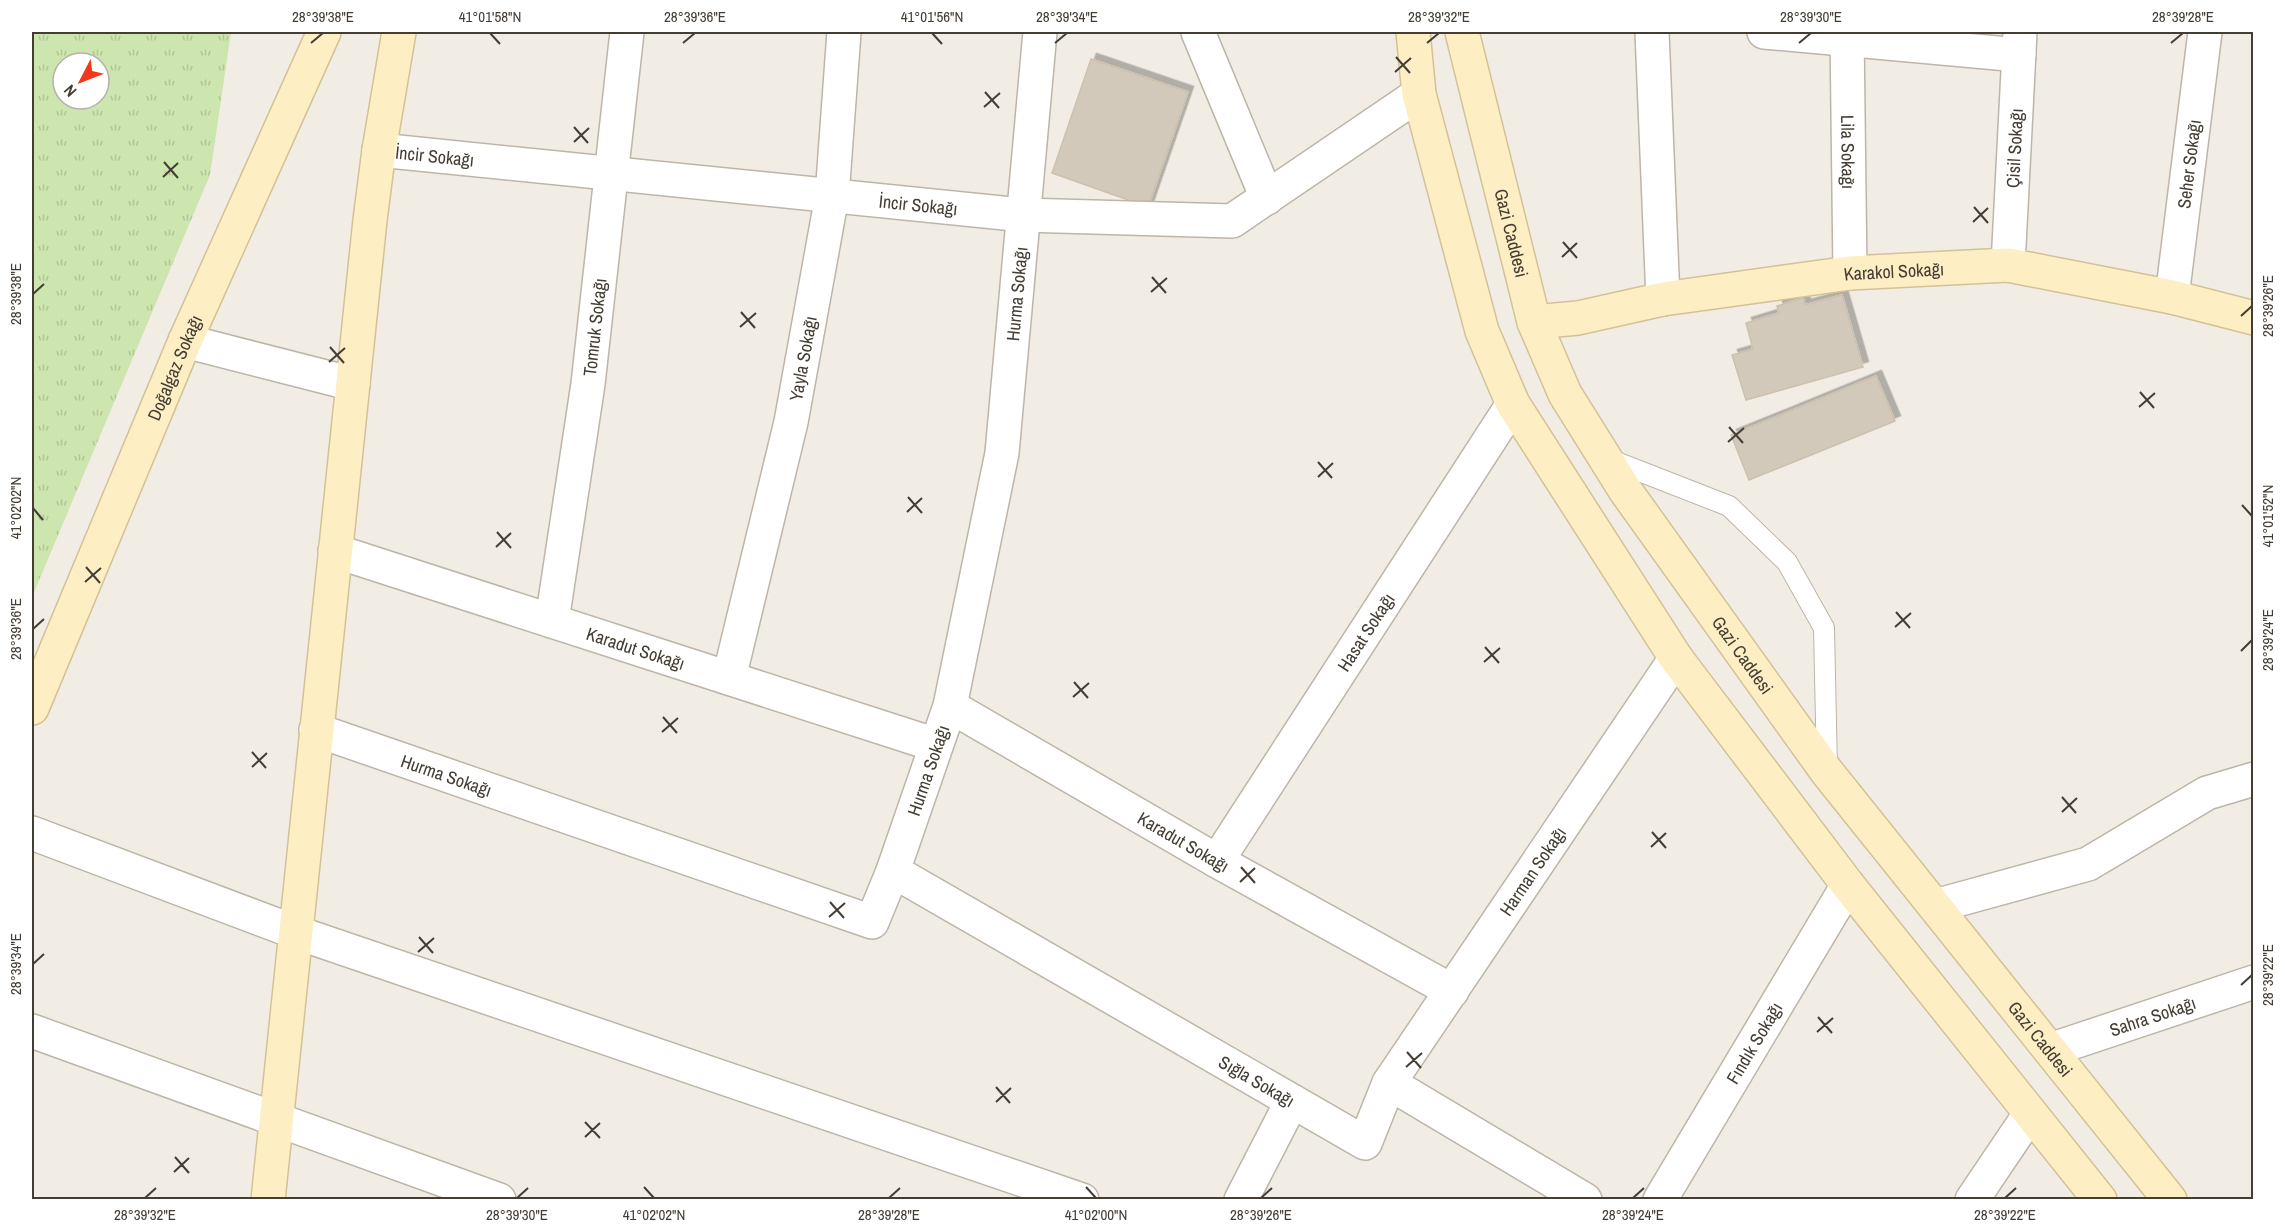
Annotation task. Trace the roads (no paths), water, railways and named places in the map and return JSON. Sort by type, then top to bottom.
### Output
[{"type":"main road","name":"Doğalgaz Sokağı","points":[[32,708],[185,341],[324,32]]},
{"type":"main road","points":[[267,1200],[379,150],[399,32]]},
{"type":"main road","points":[[1413,32],[1419,94],[1482,331],[1513,404],[1676,658],[1848,885],[2100,1200]]},
{"type":"main road","name":"Gazi Caddesi","points":[[1462,32],[1534,322],[1565,394],[1625,490],[1827,772],[2170,1200]]},
{"type":"main road","name":"Karakol Sokağı","points":[[1534,322],[1578,318],[1663,298],[1850,273],[2008,265],[2172,297],[2253,318]]},
{"type":"street","name":"Tomruk Sokağı","points":[[552,621],[588,384],[627,32]]},
{"type":"street","name":"Yayla Sokağı","points":[[729,678],[791,422],[832,196],[844,32]]},
{"type":"street","name":"Hurma Sokağı","points":[[316,730],[872,922],[893,871],[950,706],[1002,453],[1040,32]]},
{"type":"street","points":[[1198,32],[1267,198]]},
{"type":"street","points":[[1652,32],[1663,298]]},
{"type":"street","points":[[1764,32],[2019,43]]},
{"type":"street","name":"Seher Sokağı","points":[[2172,297],[2205,32]]},
{"type":"street","name":"Lila Sokağı","points":[[1847,36],[1850,273]]},
{"type":"street","name":"Çisil Sokağı","points":[[2008,265],[2019,43]]},
{"type":"street","name":"İncir Sokağı","points":[[379,150],[1023,215],[1232,221],[1419,94]]},
{"type":"street","points":[[185,341],[353,384]]},
{"type":"street","name":"Hasat Sokağı","points":[[1217,861],[1513,404]]},
{"type":"street","name":"Karadut Sokağı","points":[[335,551],[936,745]]},
{"type":"street","name":"Harman Sokağı","points":[[1389,1083],[1676,658]]},
{"type":"street","name":"Karadut Sokağı","points":[[950,706],[1217,861],[1452,991]]},
{"type":"street","points":[[1935,906],[2088,864],[2207,793],[2253,779]]},
{"type":"street","points":[[32,833],[295,932],[1082,1200]]},
{"type":"street","name":"Sığla Sokağı","points":[[893,871],[1365,1143],[1389,1083]]},
{"type":"street","name":"Fındık Sokağı","points":[[1660,1200],[1848,885]]},
{"type":"street","name":"Sahra Sokağı","points":[[2050,1050],[2253,982]]},
{"type":"street","points":[[32,1031],[499,1200]]},
{"type":"street","points":[[1389,1083],[1585,1200]]},
{"type":"street","points":[[1241,1200],[1292,1101]]},
{"type":"street","points":[[1972,1200],[2030,1114]]},
{"type":"lane","points":[[1606,458],[1729,506],[1787,562],[1824,627],[1827,772]]}]
